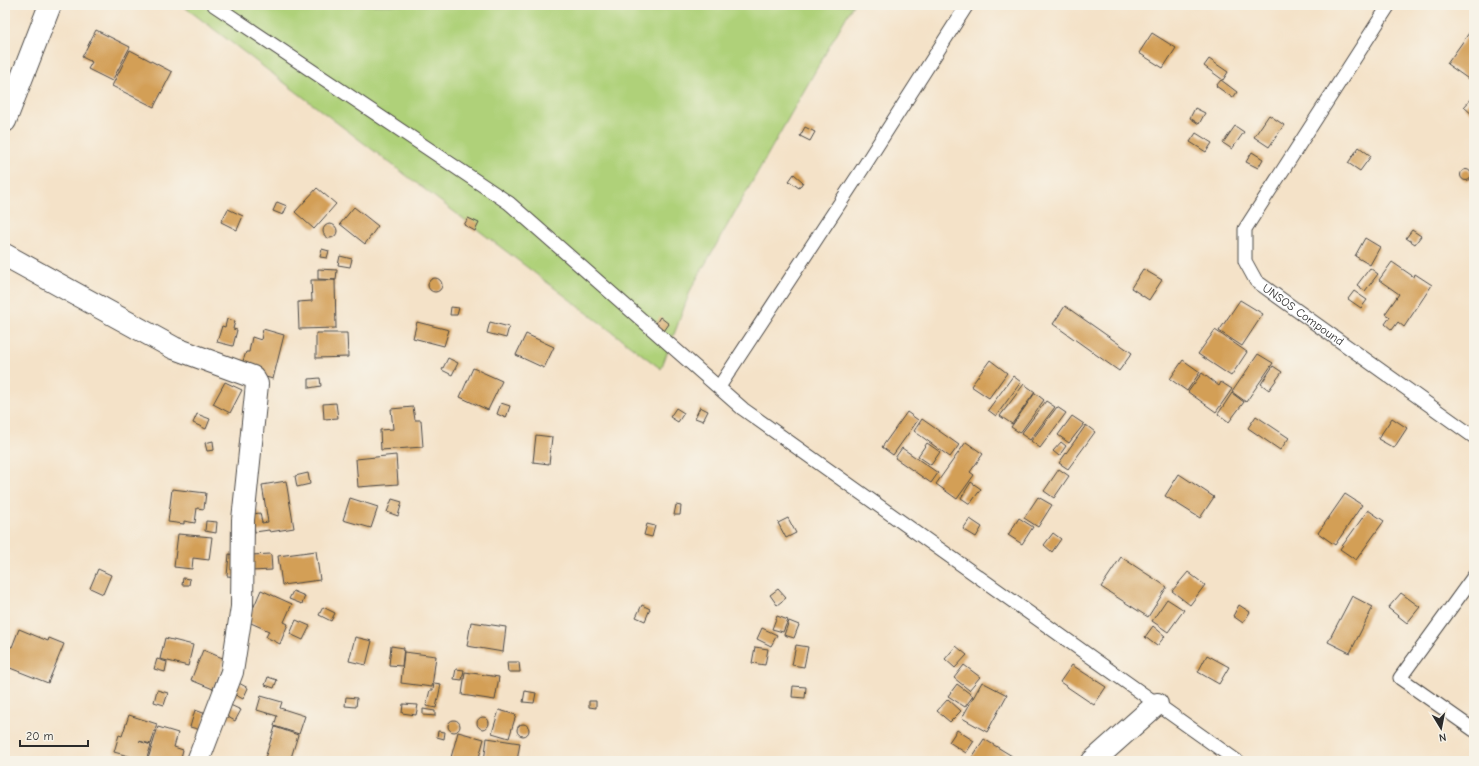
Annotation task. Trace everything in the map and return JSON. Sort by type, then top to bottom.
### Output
[{"type":"street","points":[[5,121],[50,5]]},
{"type":"street","points":[[5,255],[174,348],[254,377],[257,384],[243,520],[242,607],[232,672],[198,761]]},
{"type":"street","points":[[1093,761],[1157,704]]},
{"type":"lane","points":[[214,5],[509,203],[743,409],[1237,761]]},
{"type":"lane","points":[[719,387],[863,168],[967,5]]},
{"type":"lane","name":"UNSOS Compound","points":[[1389,5],[1245,229],[1245,261],[1256,282],[1474,438]]},
{"type":"lane","points":[[1474,576],[1400,678],[1474,730]]},
{"type":"green space","points":[[182,5],[853,5],[691,289],[661,369]]},
{"type":"building","points":[[1474,26],[1474,83],[1447,64]]},
{"type":"building","points":[[96,30],[130,47],[112,81],[88,69],[92,62],[82,57]]},
{"type":"building","points":[[1152,33],[1176,48],[1163,68],[1139,53]]},
{"type":"building","points":[[130,50],[172,72],[154,107],[112,86]]},
{"type":"building","points":[[1209,59],[1228,72],[1223,80],[1204,66]]},
{"type":"building","points":[[1221,80],[1237,92],[1233,98],[1216,86]]},
{"type":"building","points":[[1474,96],[1474,116],[1464,107]]},
{"type":"building","points":[[1195,108],[1205,113],[1199,124],[1190,118]]},
{"type":"building","points":[[1269,115],[1284,125],[1269,147],[1254,137]]},
{"type":"building","points":[[1235,126],[1244,132],[1232,149],[1223,143]]},
{"type":"building","points":[[805,127],[815,132],[810,141],[800,136]]},
{"type":"building","points":[[1196,133],[1212,143],[1206,152],[1190,142]]},
{"type":"building","points":[[1359,147],[1371,156],[1360,171],[1348,163]]},
{"type":"building","points":[[1252,152],[1263,159],[1258,168],[1246,162]]},
{"type":"building","points":[[1464,170],[1468,170],[1470,171],[1470,179],[1464,180],[1461,177],[1461,173]]},
{"type":"building","points":[[794,174],[803,182],[799,188],[789,181]]},
{"type":"building","points":[[317,188],[336,204],[314,229],[295,212]]},
{"type":"building","points":[[277,202],[287,206],[283,215],[273,211]]},
{"type":"building","points":[[354,207],[378,226],[365,244],[340,224]]},
{"type":"building","points":[[228,209],[243,216],[237,230],[221,222]]},
{"type":"building","points":[[468,218],[479,223],[475,231],[464,225]]},
{"type":"building","points":[[327,224],[333,224],[337,228],[337,234],[333,238],[327,238],[323,234],[323,228]]},
{"type":"building","points":[[1412,230],[1421,236],[1415,244],[1406,238]]},
{"type":"building","points":[[1365,238],[1380,247],[1370,265],[1355,256]]},
{"type":"building","points":[[322,249],[329,251],[327,258],[320,257]]},
{"type":"building","points":[[340,256],[352,259],[350,267],[338,265]]},
{"type":"building","points":[[1392,262],[1414,277],[1415,274],[1432,285],[1404,327],[1398,322],[1392,330],[1385,324],[1390,317],[1385,314],[1399,294],[1379,280]]},
{"type":"building","points":[[1370,268],[1378,274],[1365,291],[1357,285]]},
{"type":"building","points":[[318,269],[337,270],[336,280],[318,279]]},
{"type":"building","points":[[1143,269],[1162,280],[1149,300],[1131,288]]},
{"type":"building","points":[[432,278],[438,278],[442,282],[442,288],[438,292],[432,292],[428,288],[428,282]]},
{"type":"building","points":[[311,280],[335,280],[336,328],[299,329],[298,302],[312,301]]},
{"type":"building","points":[[1354,291],[1367,300],[1361,308],[1348,299]]},
{"type":"building","points":[[1240,300],[1263,314],[1242,346],[1219,331]]},
{"type":"building","points":[[1065,306],[1132,353],[1119,371],[1053,324]]},
{"type":"building","points":[[451,307],[459,308],[457,315],[450,315]]},
{"type":"building","points":[[660,317],[669,324],[662,334],[653,328]]},
{"type":"building","points":[[227,319],[235,321],[233,329],[237,330],[233,346],[217,342],[222,326],[225,327]]},
{"type":"building","points":[[417,322],[449,330],[444,346],[413,338]]},
{"type":"building","points":[[490,322],[509,327],[506,338],[487,333]]},
{"type":"building","points":[[263,329],[284,335],[273,379],[240,370],[246,352],[249,352],[252,337],[261,340]]},
{"type":"building","points":[[1215,330],[1247,352],[1231,376],[1198,354]]},
{"type":"building","points":[[316,333],[347,333],[348,357],[316,358]]},
{"type":"building","points":[[526,334],[554,347],[544,368],[516,355]]},
{"type":"building","points":[[1258,354],[1273,363],[1246,402],[1232,392]]},
{"type":"building","points":[[448,358],[458,363],[452,375],[442,370]]},
{"type":"building","points":[[990,360],[1007,373],[989,398],[971,386]]},
{"type":"building","points":[[1183,360],[1200,372],[1187,391],[1170,379]]},
{"type":"building","points":[[1273,366],[1282,372],[1269,390],[1261,384]]},
{"type":"building","points":[[473,368],[502,381],[488,410],[460,397]]},
{"type":"building","points":[[1202,373],[1219,386],[1221,382],[1232,389],[1216,412],[1188,392]]},
{"type":"building","points":[[1013,376],[1021,382],[996,416],[988,410]]},
{"type":"building","points":[[320,378],[321,386],[309,388],[309,379]]},
{"type":"building","points":[[225,382],[242,390],[230,413],[213,404]]},
{"type":"building","points":[[1024,384],[1035,392],[1012,424],[1000,416]]},
{"type":"building","points":[[1035,393],[1044,400],[1020,433],[1011,427]]},
{"type":"building","points":[[1232,393],[1244,402],[1229,422],[1218,414]]},
{"type":"building","points":[[1046,401],[1055,407],[1030,440],[1021,434]]},
{"type":"building","points":[[336,403],[338,418],[324,419],[323,404]]},
{"type":"building","points":[[501,403],[510,406],[506,418],[497,414]]},
{"type":"building","points":[[413,407],[415,420],[421,420],[423,447],[381,450],[380,430],[393,429],[391,409]]},
{"type":"building","points":[[700,407],[708,411],[703,421],[695,418]]},
{"type":"building","points":[[1057,407],[1066,413],[1040,448],[1031,441]]},
{"type":"building","points":[[676,408],[684,413],[678,422],[670,417]]},
{"type":"building","points":[[907,412],[918,420],[893,455],[882,447]]},
{"type":"building","points":[[197,414],[210,419],[206,429],[193,423]]},
{"type":"building","points":[[1072,416],[1084,424],[1069,443],[1058,435]]},
{"type":"building","points":[[1256,416],[1289,438],[1280,450],[1248,428]]},
{"type":"building","points":[[1392,418],[1407,428],[1394,448],[1378,439]]},
{"type":"building","points":[[922,419],[959,445],[950,457],[914,431]]},
{"type":"building","points":[[1086,425],[1095,432],[1068,469],[1059,463]]},
{"type":"building","points":[[536,435],[552,437],[549,464],[533,462]]},
{"type":"building","points":[[213,441],[214,450],[207,451],[205,443]]},
{"type":"building","points":[[966,442],[983,454],[970,472],[974,475],[957,499],[936,484]]},
{"type":"building","points":[[1061,442],[1066,446],[1059,456],[1053,451]]},
{"type":"building","points":[[927,443],[940,452],[931,465],[918,456]]},
{"type":"building","points":[[902,448],[938,473],[931,483],[895,458]]},
{"type":"building","points":[[396,455],[398,484],[358,487],[356,459]]},
{"type":"building","points":[[1059,469],[1069,476],[1054,498],[1044,491]]},
{"type":"building","points":[[308,473],[310,484],[297,487],[295,476]]},
{"type":"building","points":[[1179,474],[1214,497],[1200,518],[1165,496]]},
{"type":"building","points":[[286,481],[294,528],[270,532],[269,530],[255,532],[254,524],[246,515],[260,513],[262,523],[268,522],[262,485]]},
{"type":"building","points":[[971,482],[981,489],[970,504],[961,498]]},
{"type":"building","points":[[172,489],[206,493],[204,509],[197,508],[195,523],[184,521],[184,524],[168,522]]},
{"type":"building","points":[[1345,494],[1362,505],[1335,545],[1318,533]]},
{"type":"building","points":[[1038,497],[1052,505],[1038,527],[1024,518]]},
{"type":"building","points":[[350,498],[378,507],[371,528],[343,520]]},
{"type":"building","points":[[392,499],[402,502],[398,516],[387,512]]},
{"type":"building","points":[[676,505],[681,506],[680,515],[674,515]]},
{"type":"building","points":[[1368,510],[1384,521],[1356,560],[1340,549]]},
{"type":"building","points":[[788,518],[796,533],[786,538],[778,523]]},
{"type":"building","points":[[1019,518],[1033,527],[1022,544],[1008,535]]},
{"type":"building","points":[[970,519],[982,527],[976,537],[963,529]]},
{"type":"building","points":[[206,521],[217,522],[216,533],[205,531]]},
{"type":"building","points":[[647,524],[655,526],[652,537],[644,535]]},
{"type":"building","points":[[1053,533],[1061,539],[1052,552],[1044,545]]},
{"type":"building","points":[[178,534],[212,537],[209,560],[193,558],[192,569],[174,567]]},
{"type":"building","points":[[316,551],[320,580],[282,585],[278,556]]},
{"type":"building","points":[[229,554],[240,556],[238,577],[227,576]]},
{"type":"building","points":[[271,554],[272,570],[251,571],[251,555]]},
{"type":"building","points":[[1121,557],[1167,587],[1148,617],[1101,587]]},
{"type":"building","points":[[98,569],[111,575],[103,594],[90,588]]},
{"type":"building","points":[[1188,572],[1205,585],[1190,605],[1172,591]]},
{"type":"building","points":[[183,578],[190,579],[189,585],[182,585]]},
{"type":"building","points":[[778,589],[786,598],[777,605],[770,595]]},
{"type":"building","points":[[261,590],[292,604],[284,622],[288,624],[280,644],[266,637],[269,631],[244,620],[252,611]]},
{"type":"building","points":[[293,591],[305,596],[302,604],[289,599]]},
{"type":"building","points":[[1401,593],[1420,607],[1407,623],[1388,608]]},
{"type":"building","points":[[1352,596],[1373,607],[1350,653],[1328,642]]},
{"type":"building","points":[[1167,599],[1184,610],[1168,632],[1152,621]]},
{"type":"building","points":[[642,605],[650,609],[645,621],[636,617]]},
{"type":"building","points":[[1239,605],[1250,612],[1243,623],[1233,616]]},
{"type":"building","points":[[323,607],[335,613],[331,621],[319,615]]},
{"type":"building","points":[[777,616],[788,620],[783,632],[772,629]]},
{"type":"building","points":[[296,620],[310,626],[303,640],[290,634]]},
{"type":"building","points":[[789,621],[799,625],[794,638],[784,635]]},
{"type":"building","points":[[471,622],[506,627],[503,652],[467,646]]},
{"type":"building","points":[[1153,626],[1165,636],[1157,646],[1145,637]]},
{"type":"building","points":[[762,628],[777,635],[771,646],[757,639]]},
{"type":"building","points":[[19,629],[48,641],[49,638],[64,644],[48,683],[5,666],[5,645],[12,647]]},
{"type":"building","points":[[355,637],[372,641],[366,665],[349,661]]},
{"type":"building","points":[[165,638],[193,645],[188,666],[160,659]]},
{"type":"building","points":[[796,645],[808,647],[804,667],[792,665]]},
{"type":"building","points":[[391,646],[404,648],[402,666],[389,665]]},
{"type":"building","points":[[956,646],[967,655],[955,668],[945,659]]},
{"type":"building","points":[[755,647],[768,649],[765,665],[752,663]]},
{"type":"building","points":[[203,650],[225,659],[213,689],[191,680]]},
{"type":"building","points":[[404,652],[436,656],[432,687],[401,683]]},
{"type":"building","points":[[1207,655],[1229,667],[1219,684],[1198,672]]},
{"type":"building","points":[[157,659],[167,662],[165,672],[154,669]]},
{"type":"building","points":[[507,662],[519,662],[520,672],[508,672]]},
{"type":"building","points":[[964,665],[980,677],[969,690],[954,678]]},
{"type":"building","points":[[1072,665],[1106,687],[1094,705],[1060,682]]},
{"type":"building","points":[[456,669],[464,670],[462,680],[454,679]]},
{"type":"building","points":[[465,672],[499,677],[495,700],[462,695]]},
{"type":"building","points":[[268,677],[277,680],[274,688],[265,685]]},
{"type":"building","points":[[237,682],[248,688],[243,699],[232,693]]},
{"type":"building","points":[[982,682],[1007,695],[987,732],[962,718]]},
{"type":"building","points":[[434,683],[441,684],[436,708],[426,706],[430,690],[433,690]]},
{"type":"building","points":[[957,684],[973,696],[965,707],[948,696]]},
{"type":"building","points":[[793,686],[806,687],[805,698],[792,697]]},
{"type":"building","points":[[157,690],[168,693],[164,705],[154,702]]},
{"type":"building","points":[[525,691],[536,693],[534,703],[523,702]]},
{"type":"building","points":[[261,696],[282,702],[280,708],[305,716],[299,734],[274,726],[277,716],[257,710]]},
{"type":"building","points":[[346,697],[357,698],[356,707],[345,706]]},
{"type":"building","points":[[948,699],[961,711],[950,722],[937,711]]},
{"type":"building","points":[[589,701],[596,701],[596,708],[589,707]]},
{"type":"building","points":[[226,703],[241,710],[235,721],[221,713]]},
{"type":"building","points":[[403,704],[418,705],[416,715],[402,713]]},
{"type":"building","points":[[423,709],[435,711],[435,716],[423,715]]},
{"type":"building","points":[[195,710],[206,714],[201,730],[190,727]]},
{"type":"building","points":[[499,710],[516,715],[509,738],[492,733]]},
{"type":"building","points":[[129,715],[157,724],[151,744],[139,741],[151,745],[146,761],[114,752],[119,735],[122,736]]},
{"type":"building","points":[[481,717],[485,717],[489,723],[485,729],[481,729],[477,725],[477,721]]},
{"type":"building","points":[[456,720],[459,721],[459,731],[452,732],[449,731],[448,724],[449,721]]},
{"type":"building","points":[[525,724],[528,725],[528,735],[521,736],[518,735],[517,728],[518,725]]},
{"type":"building","points":[[158,727],[178,733],[174,747],[183,750],[180,761],[154,761],[148,759]]},
{"type":"building","points":[[275,727],[298,735],[290,761],[264,761]]},
{"type":"building","points":[[957,730],[974,741],[966,753],[949,742]]},
{"type":"building","points":[[438,731],[445,732],[444,739],[437,737]]},
{"type":"building","points":[[458,732],[484,739],[478,761],[450,761]]},
{"type":"building","points":[[487,738],[520,743],[517,761],[484,761]]},
{"type":"building","points":[[984,739],[1012,756],[1009,761],[975,761],[971,759]]}]
